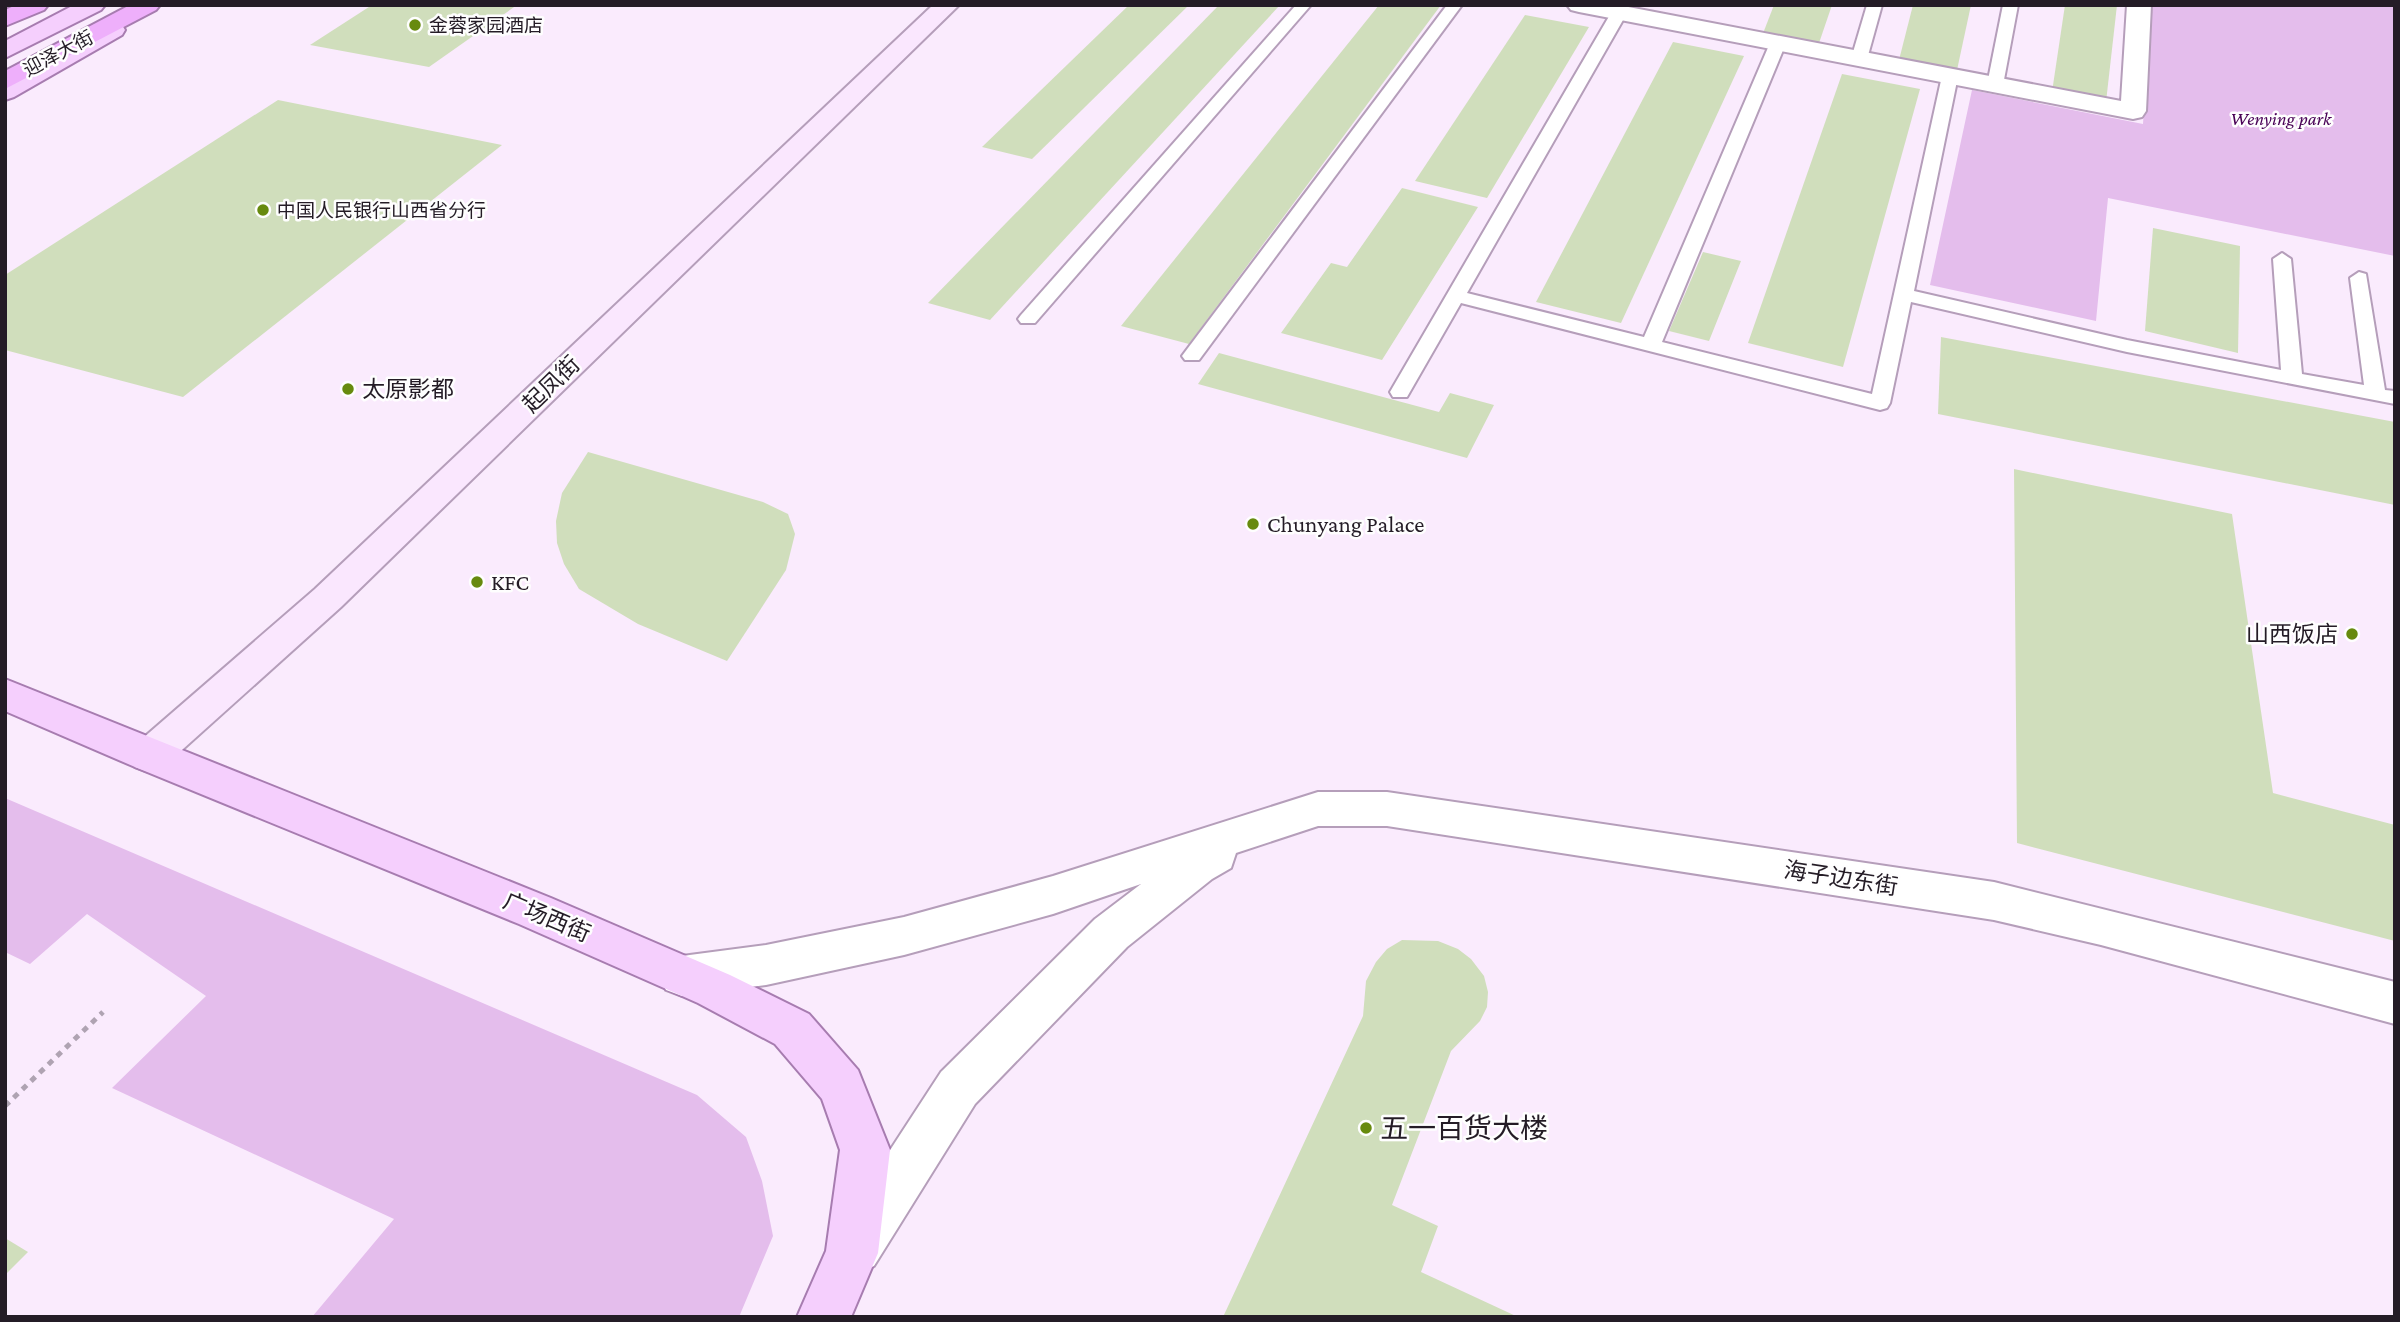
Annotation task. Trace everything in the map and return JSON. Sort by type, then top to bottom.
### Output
[{"type":"highway","points":[[5,19],[36,5]]},
{"type":"highway","name":"迎泽大街","points":[[5,81],[148,5]]},
{"type":"main road","points":[[5,51],[93,5]]},
{"type":"main road","points":[[5,92],[157,5]]},
{"type":"main road","name":"广场西街","points":[[5,694],[149,756],[535,911],[682,976],[792,1029],[841,1086],[865,1150],[852,1253],[824,1317]]},
{"type":"street","name":"起凤街","points":[[149,756],[328,598],[947,5]]},
{"type":"street","points":[[1579,5],[2133,111],[2139,5]]},
{"type":"street","name":"海子边东街","points":[[1279,820],[1318,809],[1387,809],[1994,901],[2101,926],[2395,1003]]},
{"type":"street","points":[[682,976],[766,965],[904,936],[1053,895],[1279,820]]},
{"type":"street","points":[[852,1253],[958,1088],[1082,962],[1111,933],[1197,866],[1279,820]]},
{"type":"lane","points":[[1028,319],[1304,5]]},
{"type":"lane","points":[[1192,356],[1455,5]]},
{"type":"lane","points":[[1859,59],[1875,5]]},
{"type":"lane","points":[[1995,85],[2011,5]]},
{"type":"lane","points":[[1400,392],[1619,13]]},
{"type":"lane","points":[[1650,346],[1778,43]]},
{"type":"lane","points":[[1455,296],[1880,403],[1950,76]]},
{"type":"lane","points":[[2282,259],[2292,378]]},
{"type":"lane","points":[[1903,294],[2127,346],[2385,396],[2359,278]]},
{"type":"path","points":[[5,1106],[103,1012]]},
{"type":"green space","name":"Wenying park","points":[[2150,5],[2395,5],[2395,256],[2108,198],[2096,321],[1930,285],[1972,90],[2143,124]]},
{"type":"green space","points":[[5,798],[697,1095],[746,1137],[762,1181],[773,1236],[739,1317],[312,1317],[394,1219],[112,1088],[206,996],[87,914],[30,964],[5,952]]},
{"type":"building","name":"金蓉家园酒店","points":[[372,5],[517,5],[429,67],[310,45]]},
{"type":"building","points":[[1129,5],[1189,5],[1032,159],[982,147]]},
{"type":"building","points":[[1219,5],[1280,5],[990,320],[928,303]]},
{"type":"building","points":[[1379,5],[1441,5],[1189,344],[1121,326]]},
{"type":"building","points":[[1774,5],[1832,5],[1818,46],[1762,36]]},
{"type":"building","points":[[1913,5],[1971,5],[1957,70],[1899,60]]},
{"type":"building","points":[[2065,5],[2117,5],[2106,102],[2052,92]]},
{"type":"building","points":[[1525,15],[1589,27],[1487,198],[1415,181]]},
{"type":"building","points":[[1673,42],[1744,56],[1621,323],[1536,302]]},
{"type":"building","points":[[1842,74],[1920,89],[1843,367],[1748,343]]},
{"type":"building","name":"中国人民银行山西省分行","points":[[278,100],[502,145],[183,397],[5,350],[5,275]]},
{"type":"building","points":[[1402,188],[1478,207],[1382,360],[1281,333],[1331,263],[1347,267]]},
{"type":"building","points":[[2153,228],[2240,246],[2238,353],[2145,331]]},
{"type":"building","points":[[1703,252],[1741,261],[1709,341],[1669,331]]},
{"type":"building","points":[[1941,337],[2395,422],[2395,505],[1938,414]]},
{"type":"building","points":[[1219,353],[1439,412],[1450,393],[1494,405],[1467,458],[1198,384]]},
{"type":"building","points":[[588,452],[763,502],[788,514],[795,534],[786,570],[727,661],[638,624],[579,589],[564,564],[557,543],[556,521],[562,493]]},
{"type":"building","points":[[2014,469],[2232,514],[2273,793],[2395,825],[2395,941],[2017,843]]},
{"type":"building","name":"五一百货大楼","points":[[1402,940],[1438,941],[1458,949],[1471,959],[1484,976],[1488,992],[1487,1007],[1480,1021],[1451,1051],[1392,1205],[1438,1226],[1421,1272],[1518,1317],[1223,1317],[1363,1016],[1366,981],[1387,949]]},
{"type":"building","points":[[5,1238],[28,1252],[5,1275]]},
{"type":"place","name":"金蓉家园酒店","points":[[415,25]]},
{"type":"place","name":"中国人民银行山西省分行","points":[[263,210]]},
{"type":"place","name":"太原影都","points":[[348,389]]},
{"type":"place","name":"Chunyang Palace","points":[[1253,524]]},
{"type":"place","name":"KFC","points":[[477,582]]},
{"type":"place","name":"山西饭店","points":[[2352,634]]},
{"type":"place","name":"五一百货大楼","points":[[1366,1128]]}]
